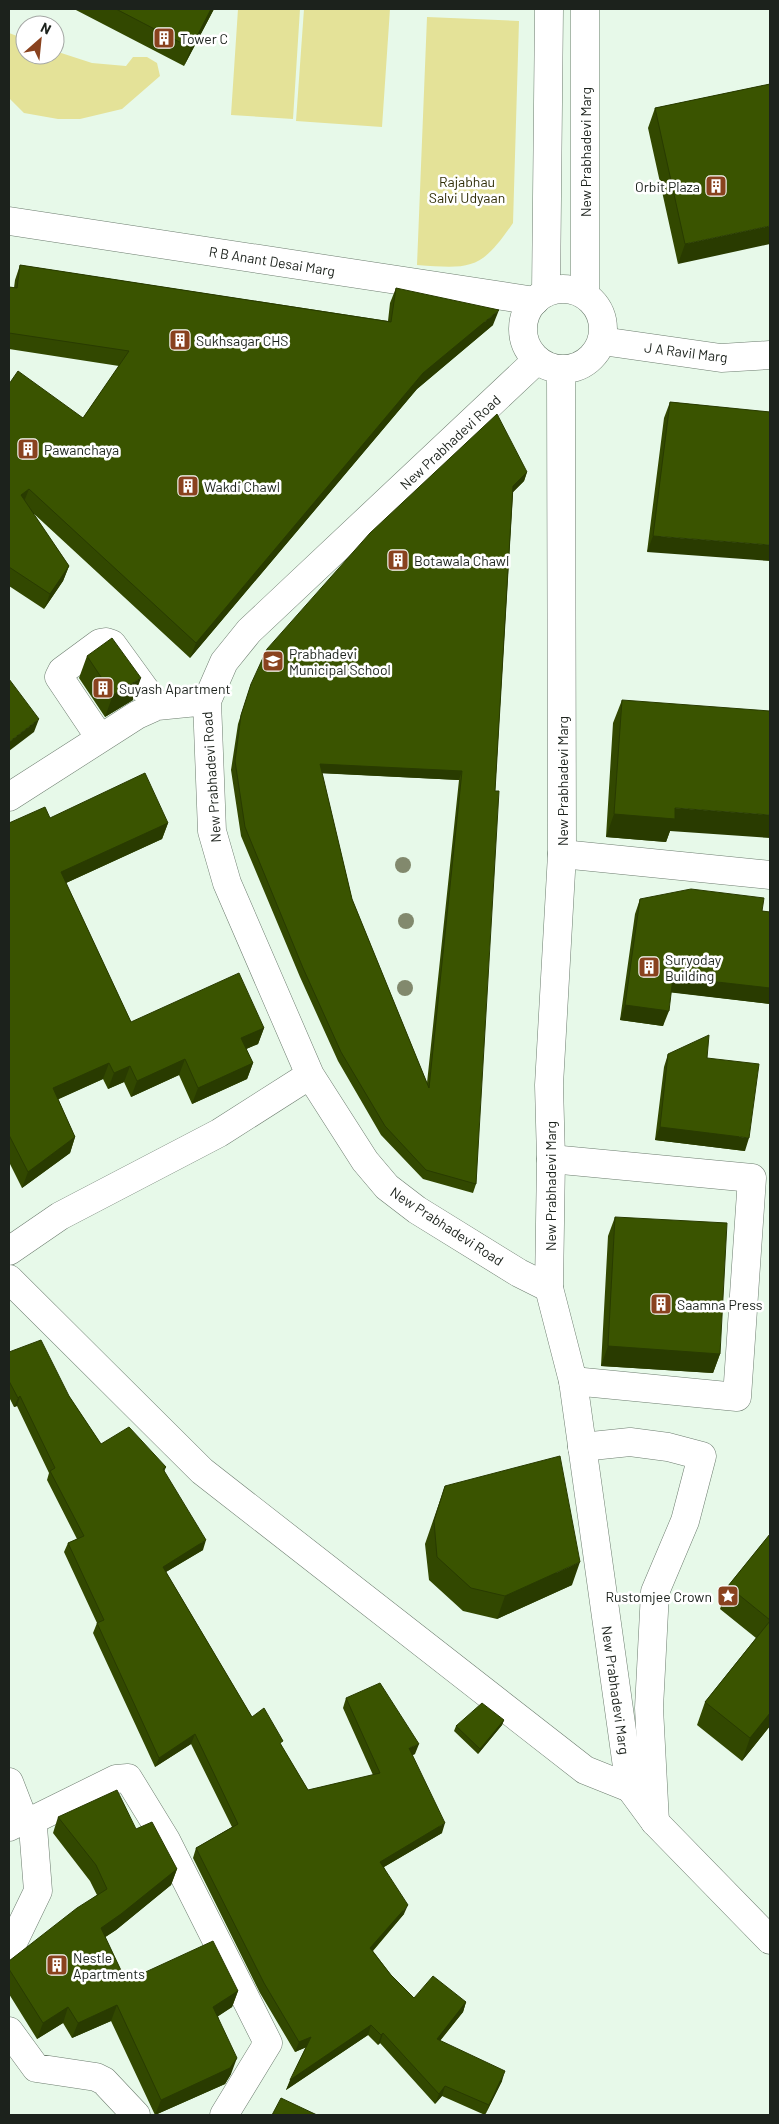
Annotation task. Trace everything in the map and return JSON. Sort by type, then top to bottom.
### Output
[{"type":"street","points":[[540,297],[549,9]]},
{"type":"street","name":"New Prabhadevi Marg","points":[[584,9],[585,295]]},
{"type":"street","name":"R B Anant Desai Marg","points":[[9,221],[540,297]]},
{"type":"street","points":[[558,289],[572,290],[585,295],[602,315],[604,328],[602,342],[596,353],[587,363],[575,369],[549,365],[528,350],[523,324],[527,311],[540,297],[558,289]]},
{"type":"street","name":"J A Ravil Marg","points":[[602,342],[721,358],[770,355]]},
{"type":"street","name":"New Prabhadevi Marg","points":[[549,365],[562,854],[549,1085],[551,1159],[549,1288],[573,1381],[630,1788],[656,1822],[770,1940]]},
{"type":"street","name":"New Prabhadevi Road","points":[[549,365],[248,631],[224,662],[207,701],[214,842],[228,883],[310,1075],[365,1161],[387,1186],[425,1215],[519,1273],[549,1288]]},
{"type":"street","points":[[100,738],[59,677],[62,671],[100,643],[112,644],[157,706]]},
{"type":"street","points":[[9,796],[100,738],[157,706],[207,701]]},
{"type":"street","points":[[562,854],[770,875]]},
{"type":"street","points":[[9,1250],[60,1216],[219,1133],[310,1075]]},
{"type":"street","points":[[551,1159],[752,1178],[737,1397],[573,1381]]},
{"type":"street","points":[[9,1279],[202,1471],[585,1770],[630,1788]]},
{"type":"street","points":[[582,1447],[630,1442],[668,1447],[702,1456],[685,1521],[655,1592],[649,1708],[656,1822]]},
{"type":"street","points":[[9,1951],[38,1892],[32,1827],[35,1819],[116,1779],[128,1778],[166,1840],[268,2043],[224,2115]]},
{"type":"street","points":[[9,1782],[22,1813],[17,1823],[9,1827]]},
{"type":"street","points":[[9,2031],[36,2068],[96,2077],[104,2081],[136,2115]]},
{"type":"green space","points":[[238,9],[300,9],[293,119],[231,115]]},
{"type":"green space","points":[[304,9],[390,9],[382,127],[296,121]]},
{"type":"green space","name":"Rajabhau Salvi Udyaan","points":[[427,17],[519,21],[513,223],[492,250],[483,258],[463,266],[417,265]]},
{"type":"green space","points":[[9,33],[15,35],[15,65],[65,65],[65,54],[92,63],[126,66],[133,57],[147,57],[157,63],[160,76],[122,109],[80,119],[58,119],[24,113],[9,98]]},
{"type":"building","points":[[116,9],[211,9],[191,48]]},
{"type":"building","name":"Orbit Plaza","points":[[770,84],[770,226],[685,244],[655,108]]},
{"type":"building","points":[[20,265],[391,322],[396,288],[499,310],[423,373],[196,643],[29,489],[21,495],[69,566],[50,594],[9,567],[9,384],[18,371],[83,418],[129,351],[9,333],[9,287],[17,288]]},
{"type":"building","points":[[670,402],[770,412],[770,545],[653,536]]},
{"type":"building","points":[[497,414],[527,472],[513,486],[495,791],[499,791],[476,1184],[426,1170],[385,1126],[341,1052],[303,968],[245,827],[235,761],[241,715],[251,684],[267,649],[370,533]],"holes":[[[320,764],[462,771],[429,1088],[352,899]]]},
{"type":"building","points":[[112,638],[141,678],[113,695],[87,656]]},
{"type":"building","points":[[9,679],[39,719],[9,742]]},
{"type":"building","points":[[622,700],[770,711],[770,815],[675,808],[675,819],[614,814]]},
{"type":"building","points":[[145,773],[168,823],[61,872],[131,1022],[239,973],[264,1028],[241,1038],[253,1063],[198,1088],[185,1059],[137,1081],[130,1066],[114,1073],[109,1063],[53,1088],[75,1137],[28,1172],[9,1135],[9,823],[45,807],[50,818]]},
{"type":"building","points":[[691,889],[764,898],[762,911],[770,912],[770,988],[673,977],[669,1011],[625,1005],[640,899]]},
{"type":"building","points":[[709,1035],[707,1058],[759,1064],[749,1138],[660,1127],[668,1054]]},
{"type":"building","name":"Saamna Press","points":[[615,1217],[727,1223],[720,1354],[608,1346]]},
{"type":"building","points":[[41,1340],[69,1396],[101,1444],[129,1427],[166,1467],[163,1469],[206,1540],[163,1567],[252,1717],[264,1708],[283,1741],[280,1743],[308,1790],[380,1773],[346,1698],[380,1683],[419,1744],[409,1748],[445,1823],[380,1862],[408,1905],[370,1948],[391,1975],[414,1998],[433,1976],[466,2002],[437,2039],[505,2071],[489,2105],[445,2086],[439,2094],[383,2033],[381,2035],[371,2025],[290,2080],[311,2037],[299,2042],[264,1983],[196,1848],[238,1824],[195,1734],[159,1758],[97,1623],[104,1620],[68,1543],[84,1536],[50,1471],[55,1468],[20,1396],[18,1398],[9,1381],[9,1352]]},
{"type":"building","points":[[560,1456],[580,1562],[505,1596],[471,1588],[437,1557],[434,1521],[445,1486]]},
{"type":"building","points":[[770,1534],[770,1620],[728,1586]]},
{"type":"building","points":[[770,1621],[770,1713],[750,1738],[705,1702]]},
{"type":"building","points":[[482,1703],[504,1720],[480,1749],[456,1726]]},
{"type":"building","name":"Nestle Apartments","points":[[117,1790],[136,1829],[152,1822],[177,1869],[101,1928],[126,1981],[213,1941],[238,1991],[213,2007],[237,2058],[230,2068],[161,2100],[117,2005],[78,2023],[68,2007],[43,2023],[9,1969],[9,1961],[77,1908],[107,1889],[96,1865],[58,1817]]},
{"type":"building","points":[[281,2098],[317,2115],[272,2115]]},
{"type":"place","name":"Tower C","points":[[164,38]]},
{"type":"place","name":"Orbit Plaza","points":[[716,186]]},
{"type":"place","name":"Sukhsagar CHS","points":[[180,340]]},
{"type":"place","name":"Pawanchaya","points":[[28,449]]},
{"type":"place","name":"Wakdi Chawl","points":[[188,486]]},
{"type":"place","name":"Botawala Chawl","points":[[398,560]]},
{"type":"place","name":"Prabhadevi Municipal School","points":[[273,661]]},
{"type":"place","name":"Suyash Apartment","points":[[103,688]]},
{"type":"place","name":"Suryoday Building","points":[[649,967]]},
{"type":"place","name":"Saamna Press","points":[[661,1304]]},
{"type":"place","name":"Rustomjee Crown","points":[[728,1596]]},
{"type":"place","name":"Nestle Apartments","points":[[57,1965]]}]
